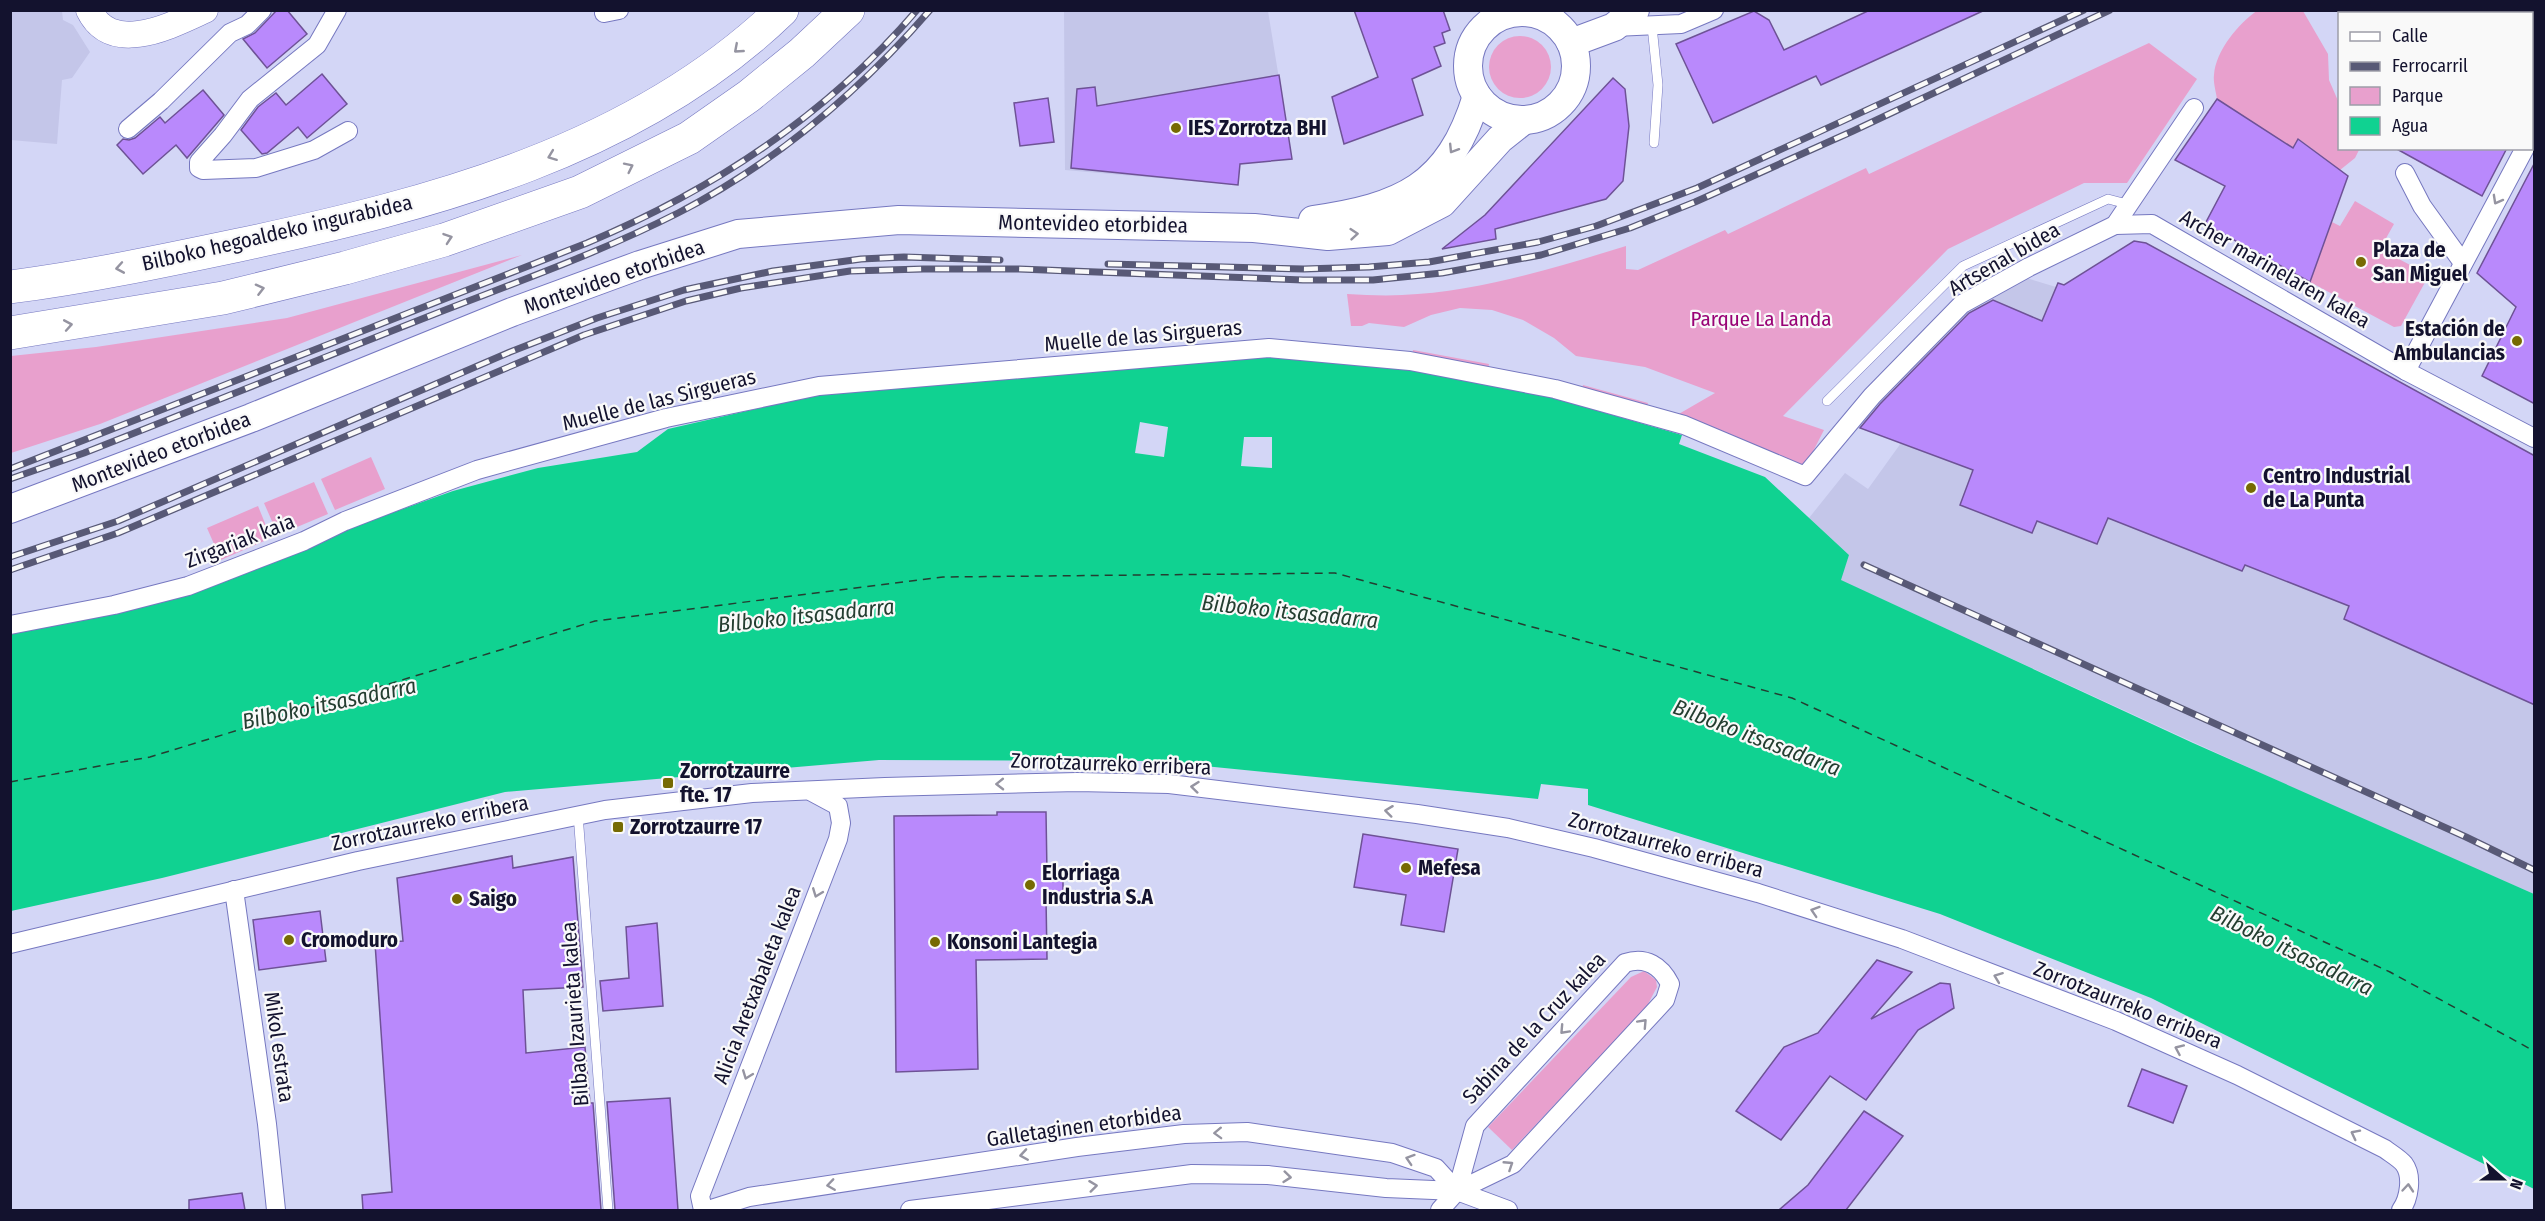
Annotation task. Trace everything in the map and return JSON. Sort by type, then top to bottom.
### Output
[{"type":"highway","name":"Bilboko hegoaldeko ingurabidea","points":[[10,287],[174,258],[336,224],[441,195],[556,155],[660,103],[722,63],[782,10]]},
{"type":"highway","points":[[10,333],[223,298],[322,274],[444,240],[580,192],[689,138],[749,96],[802,53],[848,10]]},
{"type":"main road","points":[[1520,11],[1543,16],[1563,29],[1571,43],[1576,60],[1575,78],[1569,94],[1557,108],[1541,117],[1524,120],[1506,118],[1490,109],[1477,96],[1471,83],[1468,66],[1470,50],[1478,34],[1503,12],[1520,11]]},
{"type":"main road","points":[[1571,43],[1634,21]]},
{"type":"main road","name":"Montevideo etorbidea","points":[[1254,228],[1350,214],[1384,206],[1419,188],[1441,169],[1464,131],[1477,96]]},
{"type":"main road","name":"Montevideo etorbidea","points":[[10,509],[353,378],[512,312],[640,265],[738,234],[899,220],[1254,228],[1328,236],[1388,231],[1442,203],[1500,139],[1524,120]]},
{"type":"street","points":[[90,10],[97,23],[123,35],[134,36],[166,20],[205,10]]},
{"type":"street","points":[[128,129],[161,101],[230,33],[247,25],[262,10]]},
{"type":"street","points":[[338,10],[317,45],[250,99],[199,162],[199,168],[203,170],[256,168],[314,150],[348,131]]},
{"type":"street","points":[[1634,21],[1681,24],[1714,10]]},
{"type":"street","points":[[2115,225],[2127,204],[2194,108]]},
{"type":"street","points":[[2406,371],[2524,150]]},
{"type":"street","points":[[2405,173],[2422,206],[2463,263]]},
{"type":"street","name":"Archer marinelaren kalea","points":[[2115,225],[2152,224],[2406,371],[2535,438]]},
{"type":"street","name":"Artsenal bidea","points":[[1805,476],[1872,396],[1962,304],[2029,267],[2115,225]]},
{"type":"street","name":"Muelle de las Sirgueras","points":[[477,470],[666,418],[819,386],[1269,348],[1410,361],[1555,389],[1684,425],[1805,476]]},
{"type":"street","name":"Zirgariak kaia","points":[[10,625],[114,605],[188,586],[304,541],[345,521],[477,470]]},
{"type":"street","name":"Zorrotzaurreko erribera","points":[[10,944],[234,890],[578,814],[741,794],[808,790],[1077,782],[1169,784],[1508,828],[1594,848],[1758,893],[1902,939],[2116,1021],[2248,1080],[2385,1149],[2404,1165],[2409,1178],[2408,1194],[2402,1210]]},
{"type":"street","points":[[840,815],[851,800],[865,788]]},
{"type":"street","points":[[808,790],[838,806],[840,815]]},
{"type":"street","name":"Alicia Aretxabaleta kalea","points":[[705,1210],[700,1196],[838,838],[840,815]]},
{"type":"street","name":"Mikol estrata","points":[[234,890],[267,1124],[276,1210]]},
{"type":"street","name":"Sabina de la Cruz kalea","points":[[1440,1210],[1457,1191],[1513,1164],[1665,1000],[1670,984],[1664,971],[1648,963],[1635,960],[1625,963],[1475,1126],[1457,1191]]},
{"type":"street","name":"Galletaginen etorbidea","points":[[705,1210],[749,1197],[1077,1147],[1184,1134],[1247,1132],[1392,1153],[1436,1168],[1457,1191]]},
{"type":"street","name":"Galletaginen etorbidea","points":[[910,1210],[1192,1174],[1268,1175],[1386,1188],[1457,1191],[1508,1210]]},
{"type":"lane","points":[[1634,21],[1658,85],[1654,143]]},
{"type":"lane","points":[[1827,402],[1963,266],[2108,199],[2127,204]]},
{"type":"lane","name":"Bilbao Izaurieta kalea","points":[[578,814],[608,1210]]},
{"type":"shaded area","points":[[10,11],[62,11],[63,20],[73,25],[90,52],[72,78],[62,80],[57,144],[11,140]]},
{"type":"shaded area","name":"IES Zorrotza BHI","points":[[1064,11],[1268,11],[1292,159],[1240,164],[1238,185],[1065,170]]},
{"type":"shaded area","points":[[2134,241],[2146,243],[2534,456],[2534,894],[2348,813],[1840,580],[1849,555],[1809,518],[1845,473],[1868,489],[1901,443],[1856,427],[1964,308],[2023,277],[2056,287],[2059,283],[2064,285]]},
{"type":"green space","points":[[2258,10],[2303,11],[2328,54],[2329,80],[2338,101],[2338,150],[2359,150],[2355,158],[2340,170],[2299,139],[2293,148],[2217,99],[2214,78],[2219,56],[2229,38]]},
{"type":"green space","points":[[1514,36],[1526,36],[1542,45],[1549,55],[1551,67],[1549,79],[1542,89],[1526,98],[1514,98],[1503,93],[1494,84],[1489,73],[1489,61],[1494,50],[1503,41]]},
{"type":"green space","name":"Parque La Landa","points":[[2149,43],[2197,79],[2127,183],[2084,183],[1948,249],[1783,416],[1824,430],[1804,469],[1677,415],[1715,393],[1645,367],[1576,356],[1554,338],[1523,320],[1492,310],[1460,308],[1431,315],[1404,327],[1369,323],[1362,326],[1351,326],[1347,294],[1402,295],[1459,289],[1516,278],[1626,246],[1626,269],[1638,270],[1725,230],[1728,234],[1866,168],[1869,174]]},
{"type":"green space","name":"Plaza de San Miguel","points":[[2355,201],[2394,224],[2380,249],[2429,275],[2401,326],[2394,327],[2310,282],[2330,221],[2340,226]]},
{"type":"green space","points":[[522,255],[100,424],[11,453],[11,356],[96,347],[287,318]]},
{"type":"green space","points":[[1413,350],[1489,364],[1488,369],[1412,356]]},
{"type":"green space","points":[[1583,385],[1648,403],[1646,410],[1581,392]]},
{"type":"green space","points":[[371,457],[385,489],[335,510],[321,479]]},
{"type":"green space","points":[[314,482],[328,514],[278,535],[264,503]]},
{"type":"green space","points":[[258,506],[271,538],[221,560],[207,528]]},
{"type":"green space","points":[[1644,971],[1656,980],[1657,987],[1647,1006],[1512,1150],[1488,1127],[1631,977]]},
{"type":"water","name":"Bilboko itsasadarra","points":[[1268,357],[1423,370],[1554,398],[1682,435],[1679,444],[1765,477],[1849,555],[1841,580],[2193,743],[2534,894],[2534,1189],[2151,998],[1940,914],[1588,805],[1588,789],[1541,784],[1538,799],[1154,761],[879,760],[505,792],[162,878],[11,911],[10,631],[355,526],[453,491],[538,468],[637,452],[668,429],[821,394]]},
{"type":"pier","points":[[1140,422],[1168,427],[1164,457],[1135,453]]},
{"type":"pier","points":[[1244,437],[1272,437],[1272,468],[1241,466]]},
{"type":"building","points":[[277,10],[287,10],[307,34],[267,68],[243,39],[255,33]]},
{"type":"building","points":[[1354,10],[1443,10],[1450,30],[1442,33],[1445,43],[1434,47],[1441,66],[1412,79],[1423,115],[1344,144],[1332,97],[1378,77]]},
{"type":"building","points":[[1870,10],[1985,10],[1821,85],[1816,76],[1713,123],[1676,44],[1754,11],[1769,20],[1784,50]]},
{"type":"building","points":[[322,74],[347,104],[307,138],[298,127],[267,153],[262,154],[241,130],[258,107],[276,93],[286,105]]},
{"type":"building","points":[[1279,75],[1292,159],[1240,164],[1238,185],[1071,168],[1077,89],[1095,87],[1097,106]]},
{"type":"building","points":[[1613,78],[1625,89],[1629,126],[1623,181],[1606,199],[1495,229],[1496,239],[1442,249],[1485,215]]},
{"type":"building","points":[[203,90],[224,115],[187,158],[176,145],[143,174],[117,145],[123,139],[135,138],[160,117],[165,123]]},
{"type":"building","points":[[1048,98],[1054,142],[1020,146],[1014,103]]},
{"type":"building","points":[[2217,99],[2293,148],[2298,139],[2348,176],[2310,282],[2205,224],[2225,186],[2175,160]]},
{"type":"building","points":[[2399,150],[2506,150],[2482,196]]},
{"type":"building","points":[[2535,162],[2535,404],[2482,376],[2516,307],[2477,273]]},
{"type":"building","name":"Centro Industrial de La Punta","points":[[2134,241],[2146,243],[2535,456],[2535,705],[2344,619],[2349,606],[2245,565],[2242,571],[2108,518],[2097,544],[2037,521],[2032,533],[1960,505],[1973,470],[1860,428],[1880,404],[1969,313],[1993,300],[2042,321],[2058,283],[2064,285]]},
{"type":"building","name":"Konsoni Lantegia","points":[[997,812],[1046,812],[1047,873],[1063,873],[1063,898],[1046,898],[1047,959],[976,960],[978,1069],[896,1072],[894,816],[997,815]]},
{"type":"building","name":"Mefesa","points":[[1363,834],[1458,849],[1444,932],[1401,925],[1406,895],[1354,887]]},
{"type":"building","points":[[512,856],[513,868],[573,857],[583,987],[523,990],[526,1053],[585,1047],[590,1103],[593,1103],[601,1210],[363,1210],[362,1195],[392,1192],[375,943],[403,941],[397,878]]},
{"type":"building","name":"Cromoduro","points":[[320,911],[326,961],[259,970],[253,920]]},
{"type":"building","points":[[657,923],[663,1006],[603,1011],[600,981],[629,978],[626,927]]},
{"type":"building","points":[[1877,960],[1912,972],[1871,1019],[1940,983],[1950,984],[1954,1008],[1918,1030],[1866,1100],[1830,1076],[1781,1140],[1736,1111],[1784,1047],[1818,1033]]},
{"type":"building","points":[[2142,1069],[2187,1086],[2173,1123],[2128,1106]]},
{"type":"building","points":[[670,1098],[678,1210],[615,1210],[607,1102]]},
{"type":"building","points":[[1864,1111],[1903,1136],[1846,1210],[1779,1210],[1808,1185]]},
{"type":"building","points":[[242,1193],[245,1210],[189,1210],[189,1200]]},
{"type":"ferry route","points":[[10,782],[150,757],[595,621],[943,577],[1335,573],[1792,698],[2390,972],[2534,1051]]},
{"type":"railway","points":[[10,469],[587,243],[634,222],[723,174],[766,146],[845,83],[917,10]]},
{"type":"railway","points":[[10,479],[84,453],[554,268],[678,213],[748,172],[814,124],[874,69],[930,10]]},
{"type":"railway","points":[[1108,264],[1304,269],[1369,267],[1429,262],[1538,242],[1596,226],[1697,188],[2084,10]]},
{"type":"railway","points":[[10,570],[118,533],[584,335],[686,301],[741,288],[850,271],[923,269],[1019,269],[1303,280],[1373,280],[1442,273],[1541,255],[1630,228],[1695,202],[1853,131],[2110,10]]},
{"type":"railway","points":[[10,557],[118,521],[510,352],[597,318],[684,290],[773,271],[861,259],[904,257],[1000,260]]},
{"type":"railway","points":[[1864,565],[2466,837],[2534,870]]},
{"type":"place","name":"IES Zorrotza BHI","points":[[1176,128]]},
{"type":"place","name":"Plaza de San Miguel","points":[[2361,262]]},
{"type":"place","name":"Estación de Ambulancias","points":[[2517,341]]},
{"type":"place","name":"Centro Industrial de La Punta","points":[[2251,488]]},
{"type":"place","name":"Zorrotzaurre fte. 17","points":[[668,783]]},
{"type":"place","name":"Zorrotzaurre 17","points":[[618,827]]},
{"type":"place","name":"Mefesa","points":[[1406,868]]},
{"type":"place","name":"Elorriaga Industria S.A","points":[[1030,885]]},
{"type":"place","name":"Saigo","points":[[457,899]]},
{"type":"place","name":"Cromoduro","points":[[289,940]]},
{"type":"place","name":"Konsoni Lantegia","points":[[935,942]]}]
